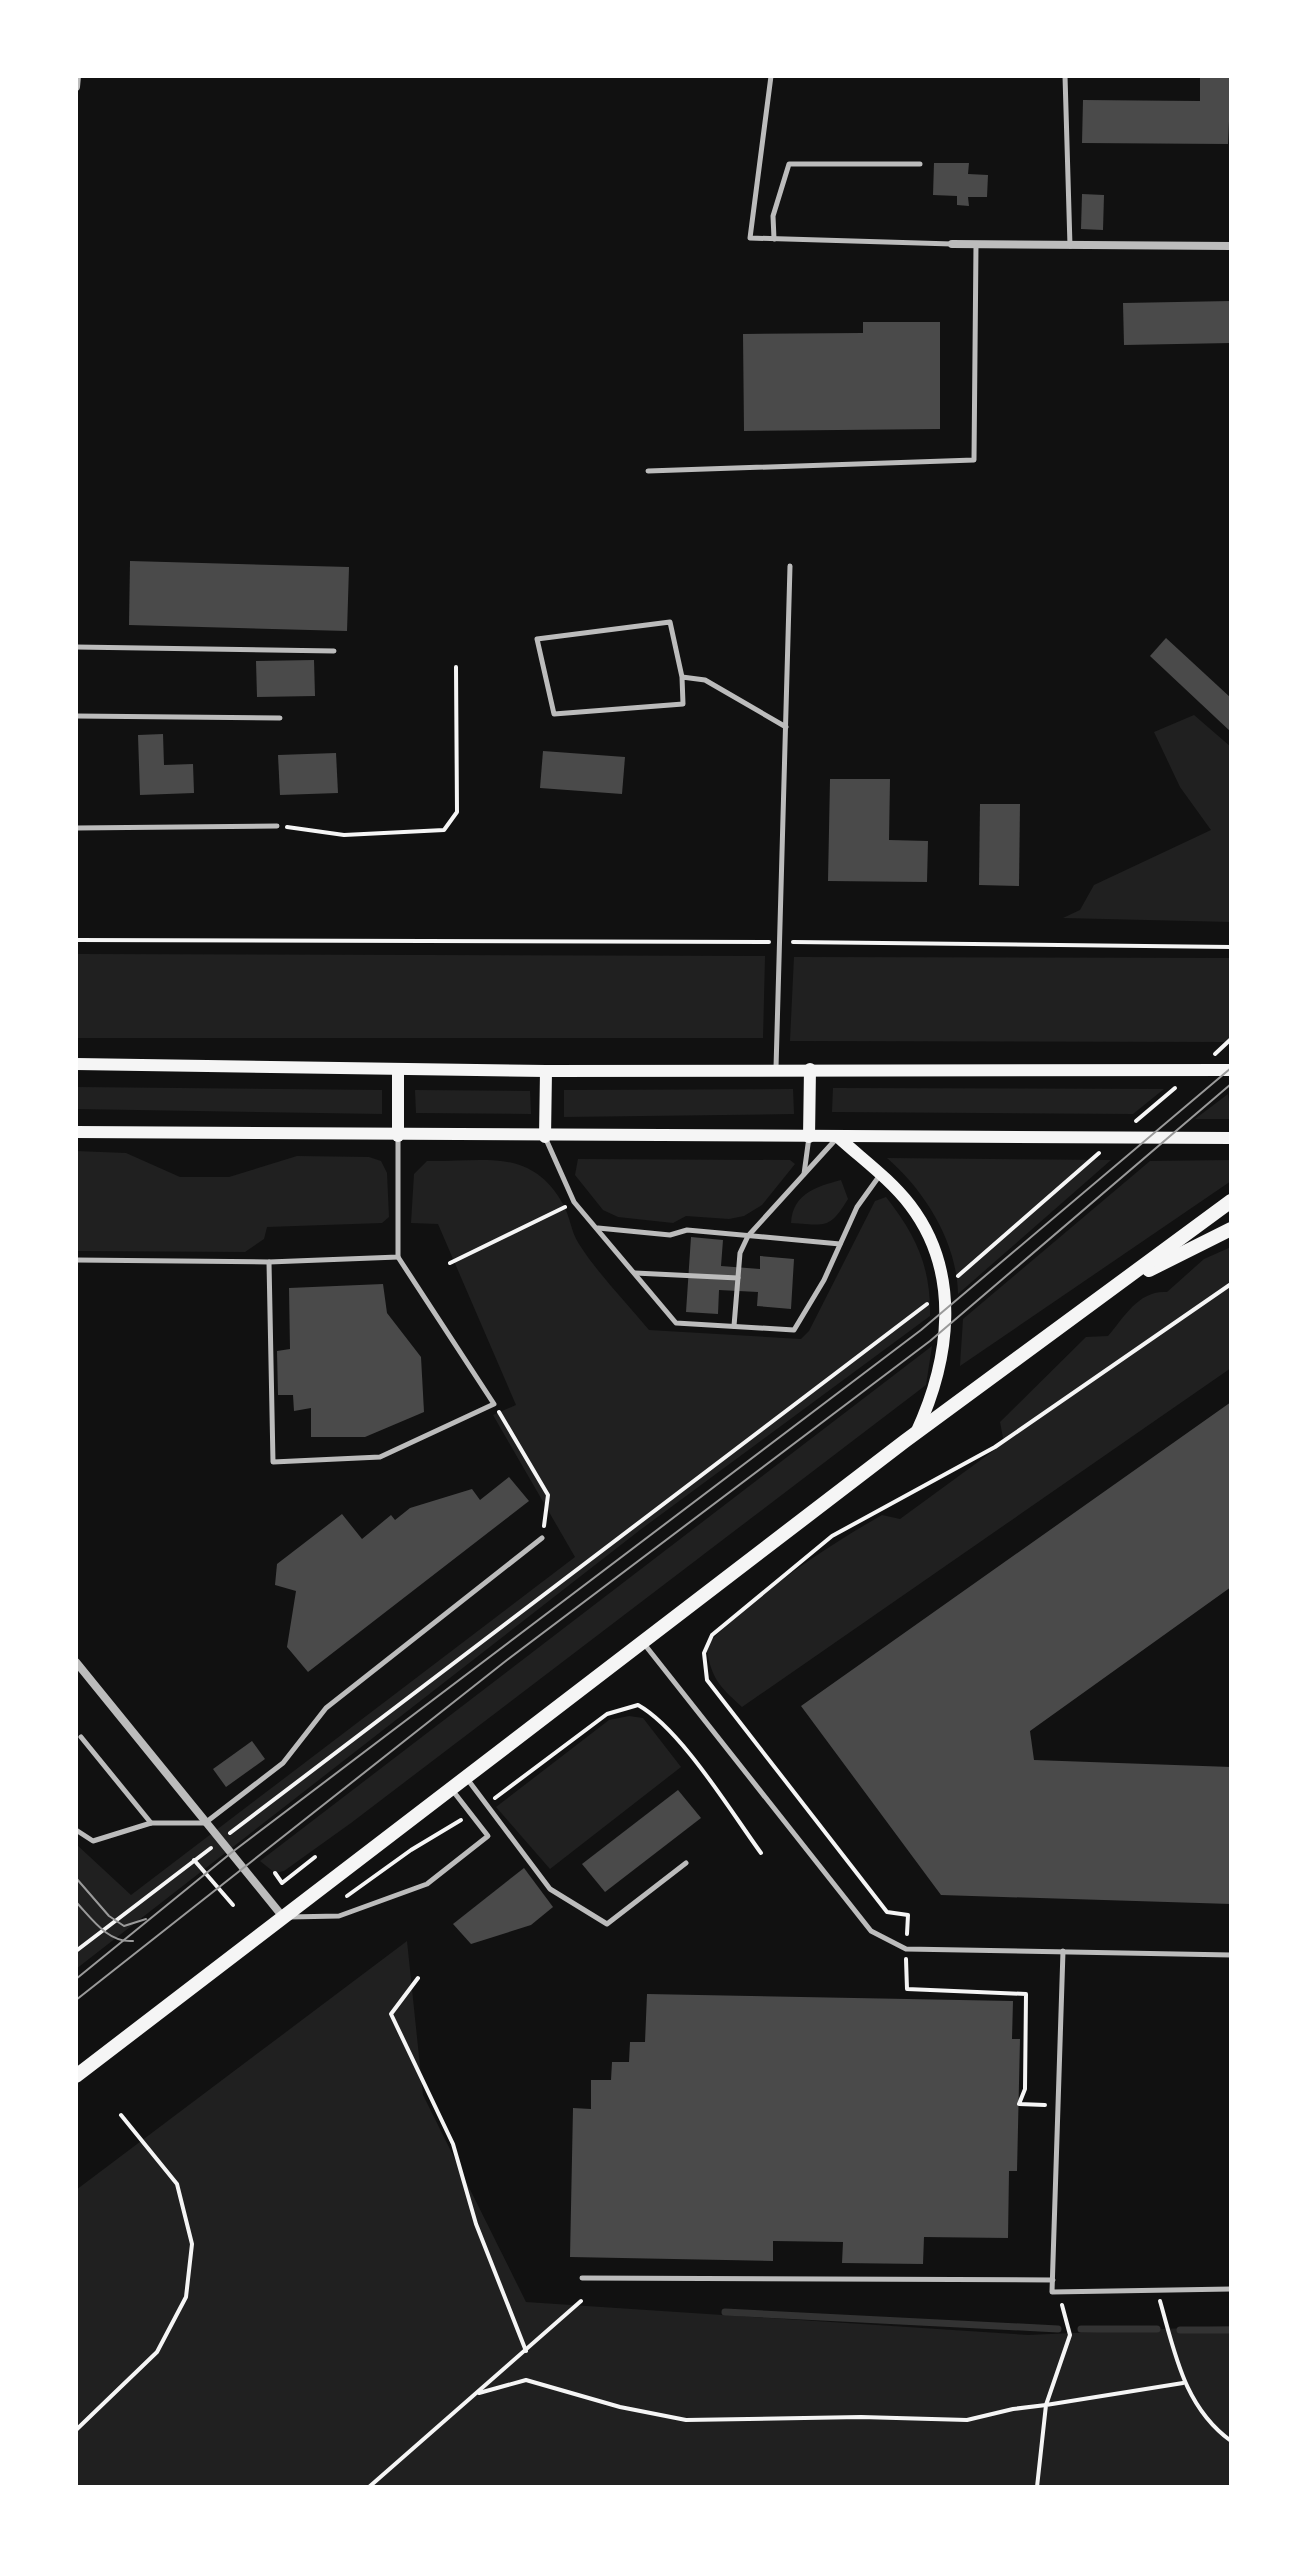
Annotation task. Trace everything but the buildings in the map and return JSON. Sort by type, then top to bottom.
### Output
[{"type":"main road","points":[[76,1064],[546,1071],[1231,1070]]},
{"type":"main road","points":[[398,1069],[398,1136]]},
{"type":"main road","points":[[809,1137],[810,1069]]},
{"type":"main road","points":[[545,1137],[546,1071]]},
{"type":"main road","points":[[76,1132],[545,1137],[1231,1138]]},
{"type":"main road","points":[[838,1137],[898,1190],[932,1243],[943,1290],[944,1353],[939,1378],[916,1433]]},
{"type":"main road","points":[[76,2076],[916,1433],[1231,1201]]},
{"type":"main road","points":[[1063,1323],[1150,1270],[1231,1229]]},
{"type":"street","points":[[76,87],[77,76]]},
{"type":"street","points":[[952,244],[1231,246]]},
{"type":"street","points":[[76,1662],[283,1917]]},
{"type":"lane","points":[[771,76],[750,238],[952,244]]},
{"type":"lane","points":[[1065,76],[1070,247]]},
{"type":"lane","points":[[774,239],[773,216],[789,164],[920,164]]},
{"type":"lane","points":[[648,471],[974,460],[976,245]]},
{"type":"lane","points":[[776,1069],[790,566]]},
{"type":"lane","points":[[670,622],[682,677],[683,704],[554,714],[537,639],[670,622]]},
{"type":"lane","points":[[76,647],[334,651]]},
{"type":"lane","points":[[682,677],[705,680],[786,727]]},
{"type":"lane","points":[[76,716],[280,718]]},
{"type":"lane","points":[[76,828],[277,826]]},
{"type":"lane","points":[[269,1262],[273,1462],[380,1457],[494,1404],[398,1257],[398,1136]]},
{"type":"lane","points":[[545,1137],[574,1202],[676,1323],[794,1330],[800,1325],[857,1207],[880,1174]]},
{"type":"lane","points":[[804,1175],[809,1137]]},
{"type":"lane","points":[[734,1326],[740,1253],[748,1236],[838,1137]]},
{"type":"lane","points":[[597,1228],[670,1235],[687,1230],[840,1244]]},
{"type":"lane","points":[[76,1260],[269,1262],[398,1257]]},
{"type":"lane","points":[[634,1273],[738,1278]]},
{"type":"lane","points":[[76,1830],[93,1841],[151,1823],[205,1823],[283,1763],[326,1708],[542,1538]]},
{"type":"lane","points":[[642,1641],[871,1931],[906,1949],[1231,1955]]},
{"type":"lane","points":[[81,1737],[151,1823]]},
{"type":"lane","points":[[465,1776],[550,1889],[607,1924],[686,1863]]},
{"type":"lane","points":[[283,1917],[339,1916],[427,1884],[488,1836],[450,1787]]},
{"type":"lane","points":[[1063,1951],[1052,2292],[1231,2289]]},
{"type":"lane","points":[[582,2278],[1053,2280]]},
{"type":"path","points":[[277,826],[344,835],[444,830],[457,812],[456,667]]},
{"type":"path","points":[[76,940],[1231,947]]},
{"type":"path","points":[[76,1951],[726,1460],[943,1290],[1231,1039]]},
{"type":"path","points":[[450,1263],[574,1202]]},
{"type":"path","points":[[1059,2106],[1019,2104],[1025,2089],[1026,1994],[907,1989],[908,1915],[887,1912],[707,1680],[704,1653],[712,1635],[832,1536],[995,1447],[1231,1284]]},
{"type":"path","points":[[494,1404],[548,1495],[542,1538]]},
{"type":"path","points":[[486,1805],[607,1714],[638,1705],[650,1711],[677,1740],[761,1853]]},
{"type":"path","points":[[347,1896],[411,1850],[471,1814]]},
{"type":"path","points":[[275,1873],[282,1883],[315,1857]]},
{"type":"path","points":[[194,1860],[233,1905]]},
{"type":"path","points":[[418,1978],[391,2014],[430,2089],[453,2144],[476,2224],[526,2351]]},
{"type":"path","points":[[76,2430],[157,2352],[186,2297],[192,2244],[177,2184],[121,2115]]},
{"type":"path","points":[[1157,2291],[1183,2383],[1213,2427],[1231,2441]]},
{"type":"path","points":[[1037,2487],[1046,2405],[1070,2335],[1062,2311],[1062,2292]]},
{"type":"path","points":[[369,2487],[526,2351],[556,2319],[581,2301]]},
{"type":"path","points":[[479,2393],[526,2380],[620,2407],[686,2420],[861,2417],[967,2420],[1013,2409],[1183,2383]]},
{"type":"shaded area","points":[[1194,715],[1231,747],[1231,922],[1063,918],[1080,910],[1094,885],[1211,830],[1180,787],[1154,732]]},
{"type":"shaded area","points":[[76,954],[765,956],[763,1038],[76,1038]]},
{"type":"shaded area","points":[[794,957],[1231,958],[1231,1042],[790,1041]]},
{"type":"shaded area","points":[[76,1087],[382,1090],[382,1114],[76,1109]]},
{"type":"shaded area","points":[[833,1088],[1164,1089],[1133,1114],[832,1112]]},
{"type":"shaded area","points":[[793,1089],[794,1114],[564,1117],[564,1090]]},
{"type":"shaded area","points":[[415,1090],[530,1091],[531,1114],[416,1113]]},
{"type":"shaded area","points":[[1228,1094],[1231,1119],[1195,1119]]},
{"type":"shaded area","points":[[76,1151],[126,1153],[180,1177],[229,1177],[297,1156],[369,1157],[381,1161],[387,1173],[389,1217],[382,1223],[267,1227],[264,1239],[245,1252],[76,1251]]},
{"type":"shaded area","points":[[887,1158],[1111,1160],[958,1294],[952,1255],[936,1219],[914,1186]]},
{"type":"shaded area","points":[[578,1159],[790,1160],[795,1164],[762,1205],[744,1216],[729,1219],[686,1216],[673,1223],[618,1217],[603,1210],[575,1175]]},
{"type":"shaded area","points":[[487,1160],[521,1166],[536,1173],[563,1204],[576,1239],[587,1255],[649,1330],[801,1339],[809,1331],[875,1201],[886,1197],[920,1252],[928,1282],[930,1316],[640,1530],[76,1969],[76,1844],[131,1895],[575,1557],[493,1415],[516,1405],[438,1224],[411,1223],[414,1174],[427,1161]]},
{"type":"shaded area","points":[[1231,1160],[1231,1181],[960,1366],[963,1319],[1150,1161]]},
{"type":"shaded area","points":[[841,1180],[848,1199],[831,1221],[791,1223],[801,1198],[814,1189]]},
{"type":"shaded area","points":[[1231,1247],[1231,1368],[742,1707],[721,1686],[710,1666],[706,1645],[746,1608],[835,1543],[882,1515],[900,1519],[1004,1443],[1000,1422],[1086,1337],[1108,1336],[1141,1300],[1157,1292],[1167,1292],[1204,1259]]},
{"type":"shaded area","points":[[932,1346],[926,1385],[284,1871],[275,1873],[260,1861]]},
{"type":"shaded area","points":[[629,1716],[643,1718],[681,1767],[550,1869],[496,1807],[609,1720]]},
{"type":"shaded area","points":[[407,1941],[423,2095],[526,2302],[1028,2335],[1231,2326],[1231,2487],[76,2487],[76,2190]]},
{"type":"waterway","points":[[725,2312],[1058,2329]]},
{"type":"waterway","points":[[1081,2329],[1157,2329]]},
{"type":"waterway","points":[[1180,2330],[1231,2330]]},
{"type":"tram line","points":[[76,1979],[231,1853],[921,1330],[1231,1068]]},
{"type":"tram line","points":[[76,2000],[507,1660],[930,1341],[1231,1084]]},
{"type":"tram line","points":[[76,1878],[109,1916],[124,1926],[146,1919]]},
{"type":"tram line","points":[[76,1902],[108,1934],[124,1941],[133,1941]]}]
